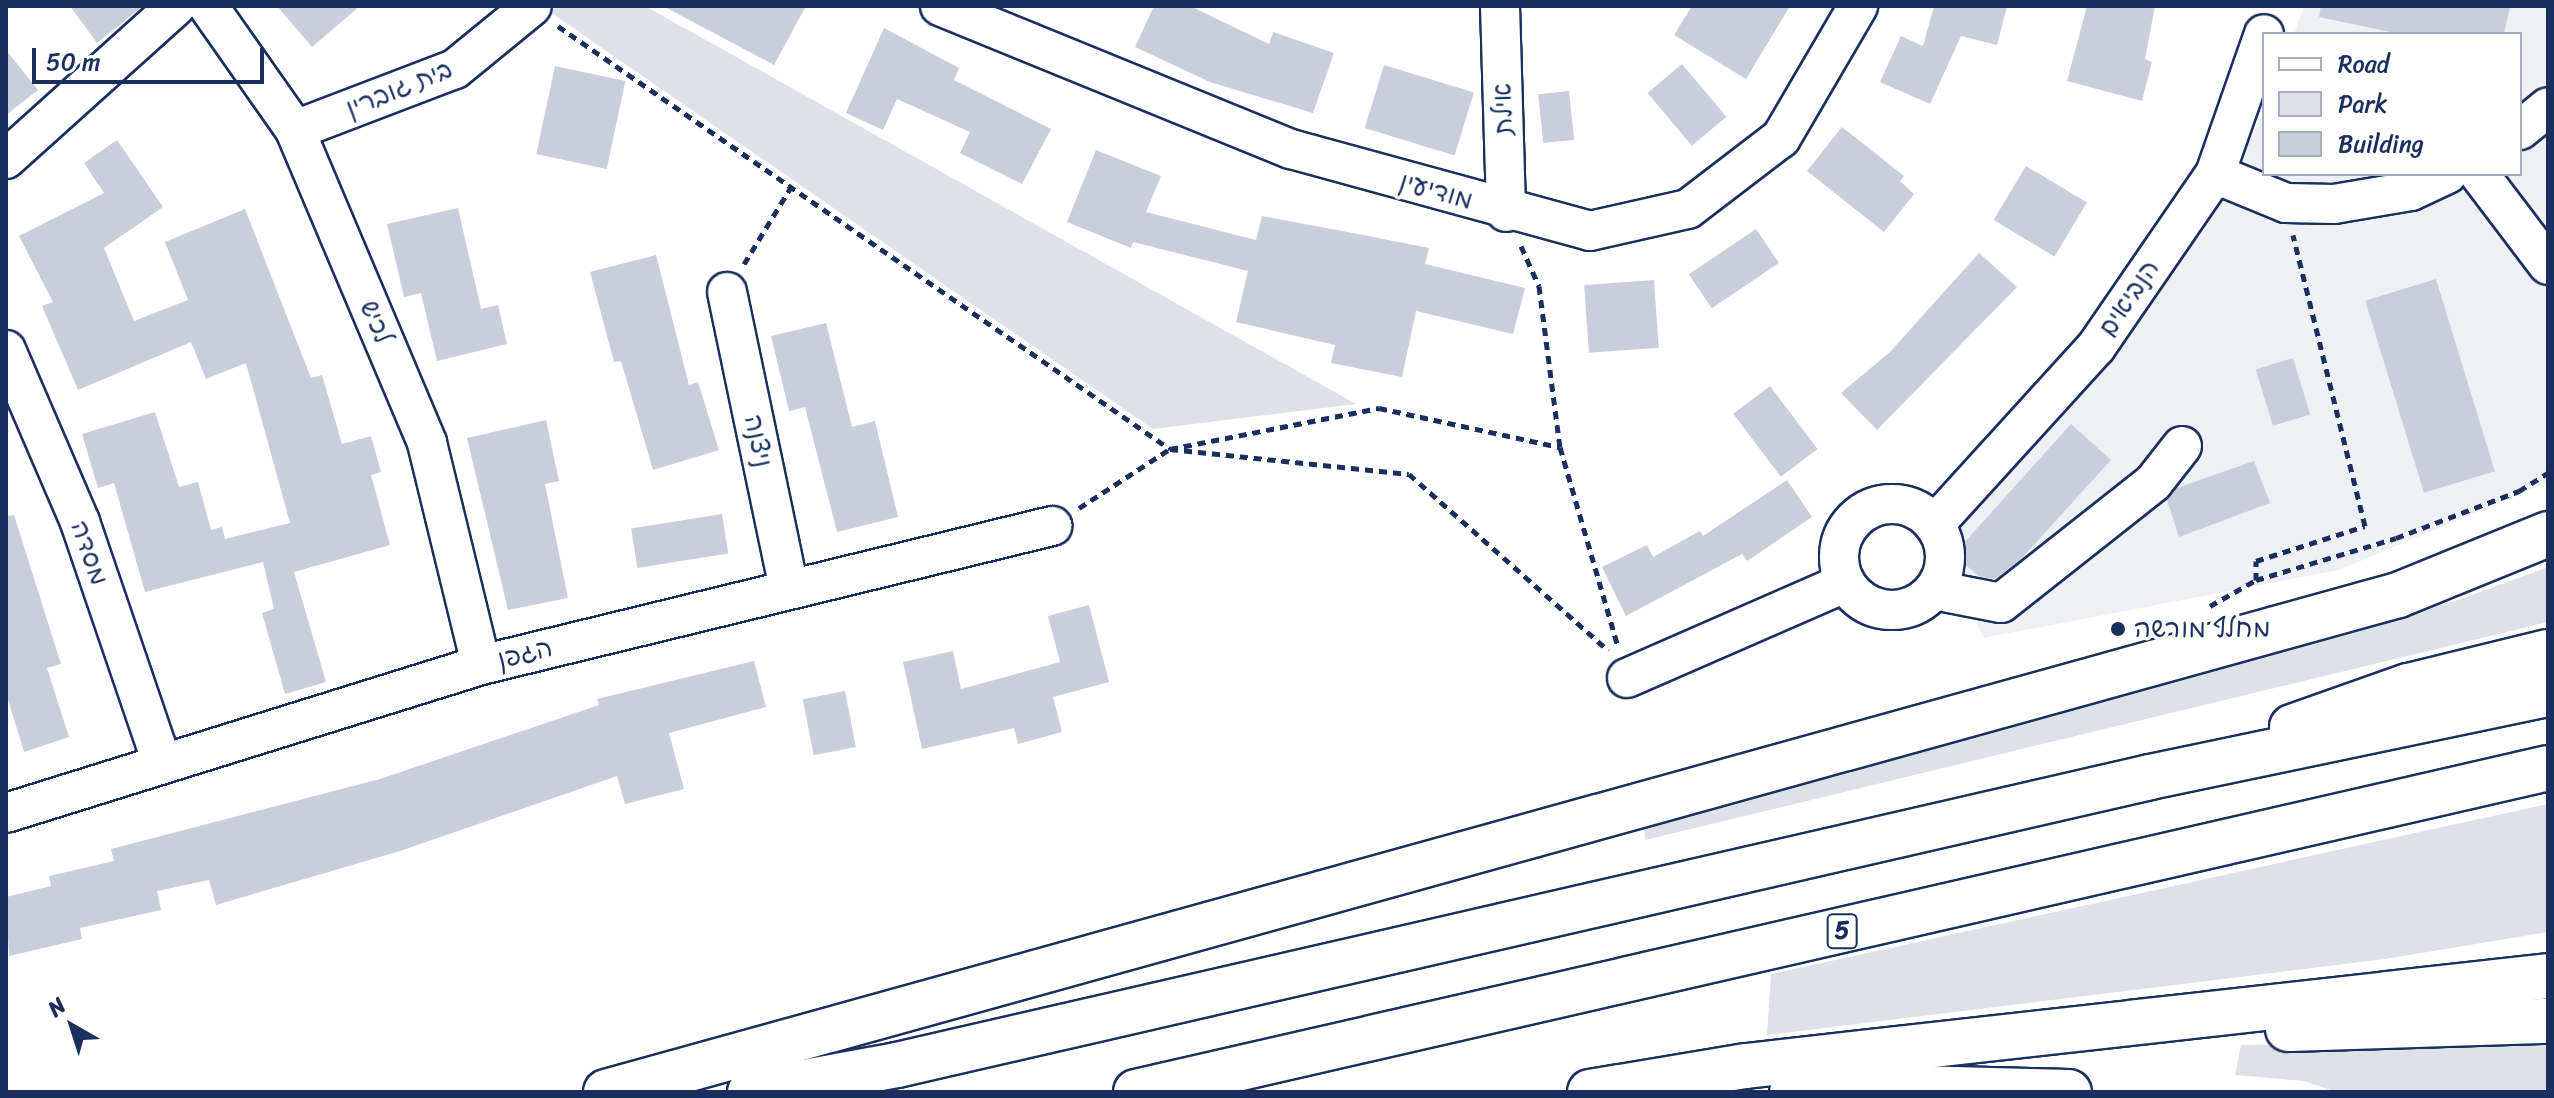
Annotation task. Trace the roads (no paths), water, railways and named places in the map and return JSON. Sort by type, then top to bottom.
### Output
[{"type":"highway","points":[[606,1092],[2398,595],[2548,534]]},
{"type":"highway","points":[[2150,777],[2408,686],[2548,652]]},
{"type":"highway","points":[[750,1092],[897,1065],[2150,777],[2548,694]]},
{"type":"highway","name":"5","points":[[1136,1092],[2548,768]]},
{"type":"highway","points":[[1590,1092],[1746,1066],[2548,976]]},
{"type":"highway","points":[[2030,1034],[2545,1021]]},
{"type":"highway","points":[[1792,1092],[1877,1087],[2069,1092]]},
{"type":"street","points":[[6,159],[176,6]]},
{"type":"street","name":"לכיש","points":[[208,6],[295,130],[427,443],[481,665]]},
{"type":"street","name":"בית גוברין","points":[[295,130],[455,69],[532,6]]},
{"type":"street","name":"מודיעין","points":[[940,6],[1291,149],[1506,212],[1590,231],[1688,209],[1781,138],[1858,6]]},
{"type":"street","name":"אילת","points":[[1500,6],[1506,212]]},
{"type":"street","name":"הנביאים","points":[[2265,32],[2274,6]]},
{"type":"street","name":"הנביאים","points":[[1934,525],[2096,347],[2215,174],[2262,40]]},
{"type":"street","points":[[2522,128],[2548,107]]},
{"type":"street","points":[[2215,174],[2286,203],[2334,204],[2411,191],[2443,176]]},
{"type":"street","points":[[2481,176],[2548,265]]},
{"type":"street","name":"ניצנה","points":[[727,292],[789,590]]},
{"type":"street","name":"מסדה","points":[[6,350],[80,522],[161,760]]},
{"type":"street","points":[[1934,590],[2001,603],[2153,483],[2182,446]]},
{"type":"street","points":[[1905,506],[1934,525],[1945,557],[1934,590],[1905,609],[1887,611],[1855,597],[1844,583],[1839,558],[1845,532],[1870,509],[1905,506]]},
{"type":"street","name":"הגפן","points":[[6,813],[161,760],[481,665],[1052,526]]},
{"type":"street","points":[[1625,670],[1844,583]]},
{"type":"place","name":"מחלף מורשה","points":[[2118,629]]}]
